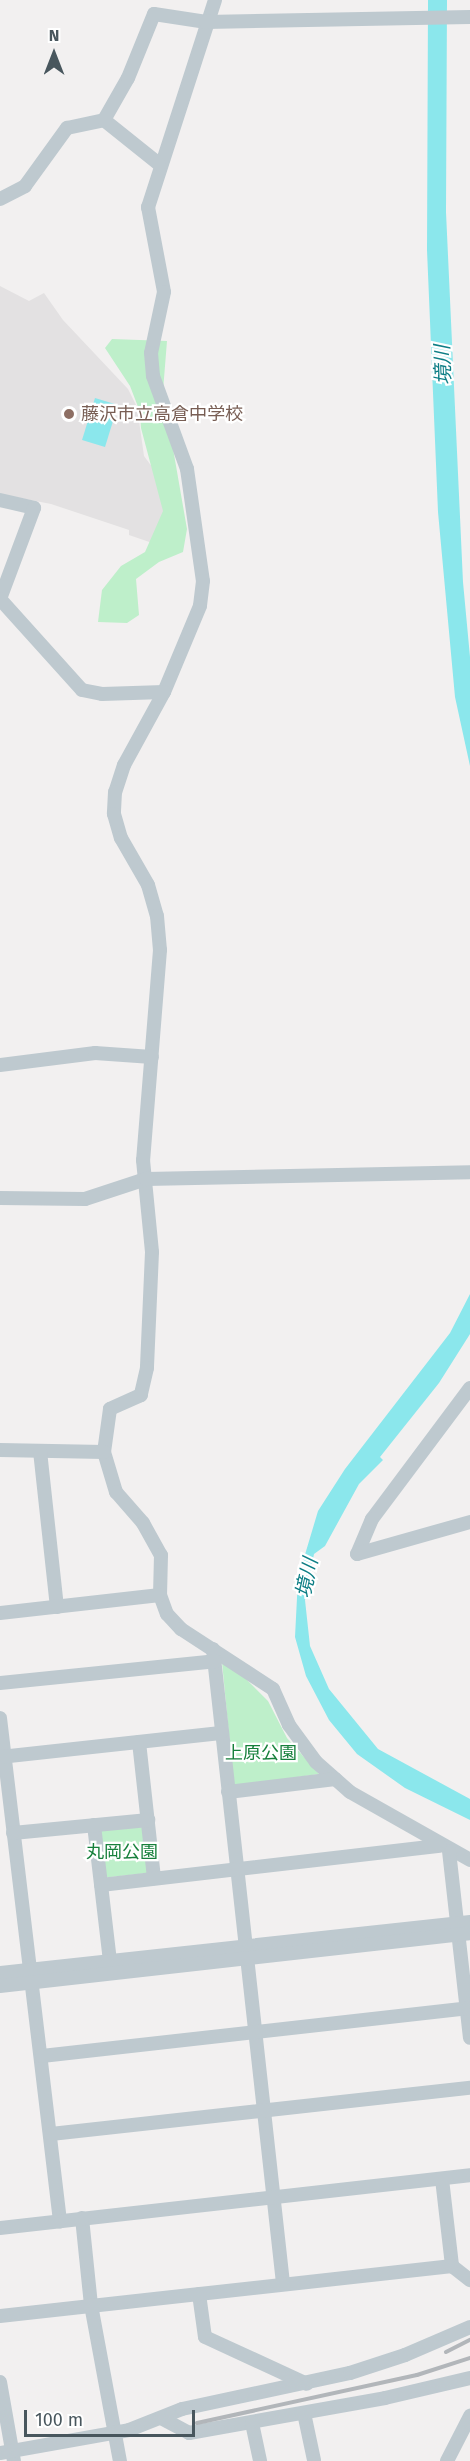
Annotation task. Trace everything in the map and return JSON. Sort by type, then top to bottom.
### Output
[{"type":"street","points":[[215,0],[159,164],[148,207],[165,292],[152,353],[153,376],[187,469],[203,581],[200,606],[164,692],[124,765],[115,792],[114,814],[122,838],[148,885],[157,916],[159,950],[143,1160],[152,1252],[147,1368],[141,1395],[110,1409],[104,1452],[116,1492],[143,1523],[161,1555],[160,1595],[166,1614],[214,1655],[273,1689],[289,1725],[315,1762],[350,1792],[445,1849],[470,1860]]},
{"type":"street","points":[[0,199],[25,186],[67,128],[104,120],[128,78],[154,14],[206,22],[466,17]]},
{"type":"street","points":[[104,120],[159,164]]},
{"type":"street","points":[[0,500],[34,508],[0,599],[82,690],[102,694],[164,692]]},
{"type":"street","points":[[0,1065],[95,1053],[152,1057]]},
{"type":"street","points":[[0,1198],[85,1199],[146,1179],[470,1172]]},
{"type":"street","points":[[470,1388],[372,1519],[357,1554],[470,1522]]},
{"type":"street","points":[[0,1450],[104,1452]]},
{"type":"street","points":[[40,1451],[57,1607]]},
{"type":"street","points":[[0,1613],[160,1595]]},
{"type":"street","points":[[0,1683],[214,1655]]},
{"type":"street","points":[[214,1655],[283,2283]]},
{"type":"street","points":[[0,1718],[2,1757],[33,1976],[60,2221]]},
{"type":"street","points":[[2,1757],[221,1733]]},
{"type":"street","points":[[139,1742],[154,1878]]},
{"type":"street","points":[[228,1792],[335,1779]]},
{"type":"street","points":[[13,1833],[148,1820]]},
{"type":"street","points":[[94,1825],[110,1967]]},
{"type":"street","points":[[101,1884],[445,1849]]},
{"type":"street","points":[[445,1849],[464,1928],[470,2038]]},
{"type":"street","points":[[0,1986],[33,1976],[464,1928]]},
{"type":"street","points":[[0,1973],[33,1976]]},
{"type":"street","points":[[42,2056],[468,2008]]},
{"type":"street","points":[[51,2134],[470,2088]]},
{"type":"street","points":[[0,2228],[470,2175]]},
{"type":"street","points":[[442,2179],[452,2266]]},
{"type":"street","points":[[82,2218],[91,2305],[120,2461]]},
{"type":"street","points":[[0,2316],[452,2266],[470,2280]]},
{"type":"street","points":[[198,2294],[205,2337],[307,2384]]},
{"type":"street","points":[[0,2382],[9,2455],[115,2433],[163,2419],[182,2409],[307,2384],[405,2355],[470,2327]]},
{"type":"street","points":[[163,2419],[175,2429],[189,2433],[304,2413],[470,2378]]},
{"type":"street","points":[[304,2413],[317,2460]]},
{"type":"street","points":[[447,2461],[470,2416]]},
{"type":"street","points":[[252,2422],[260,2461]]},
{"type":"shaded area","name":"藤沢市立高倉中学校","points":[[0,286],[29,301],[44,293],[63,320],[128,389],[137,407],[144,456],[158,475],[167,510],[161,546],[129,535],[129,530],[51,504],[0,494]]},
{"type":"green space","points":[[112,339],[167,341],[163,391],[187,529],[183,552],[159,562],[136,579],[139,615],[127,623],[98,622],[102,590],[121,566],[145,552],[163,511],[141,428],[140,412],[130,386],[105,348]]},
{"type":"green space","name":"上原公園","points":[[222,1662],[237,1670],[268,1701],[287,1738],[319,1774],[234,1786]]},
{"type":"green space","name":"丸岡公園","points":[[143,1827],[148,1873],[101,1878],[96,1831]]},
{"type":"water","name":"境川","points":[[428,0],[447,0],[446,212],[463,582],[470,657],[470,766],[455,697],[438,512],[427,250]]},
{"type":"water","points":[[95,398],[118,405],[105,447],[82,440]]},
{"type":"water","name":"境川","points":[[470,1294],[470,1334],[439,1383],[380,1457],[383,1460],[359,1484],[325,1546],[314,1554],[305,1600],[310,1646],[329,1689],[378,1749],[470,1799],[470,1820],[405,1788],[357,1754],[329,1720],[306,1676],[295,1637],[298,1578],[318,1511],[345,1469],[450,1333]]},
{"type":"railway","points":[[446,2352],[470,2340]]},
{"type":"railway","points":[[197,2423],[417,2375],[470,2358]]},
{"type":"place","name":"藤沢市立高倉中学校","points":[[69,414]]}]
